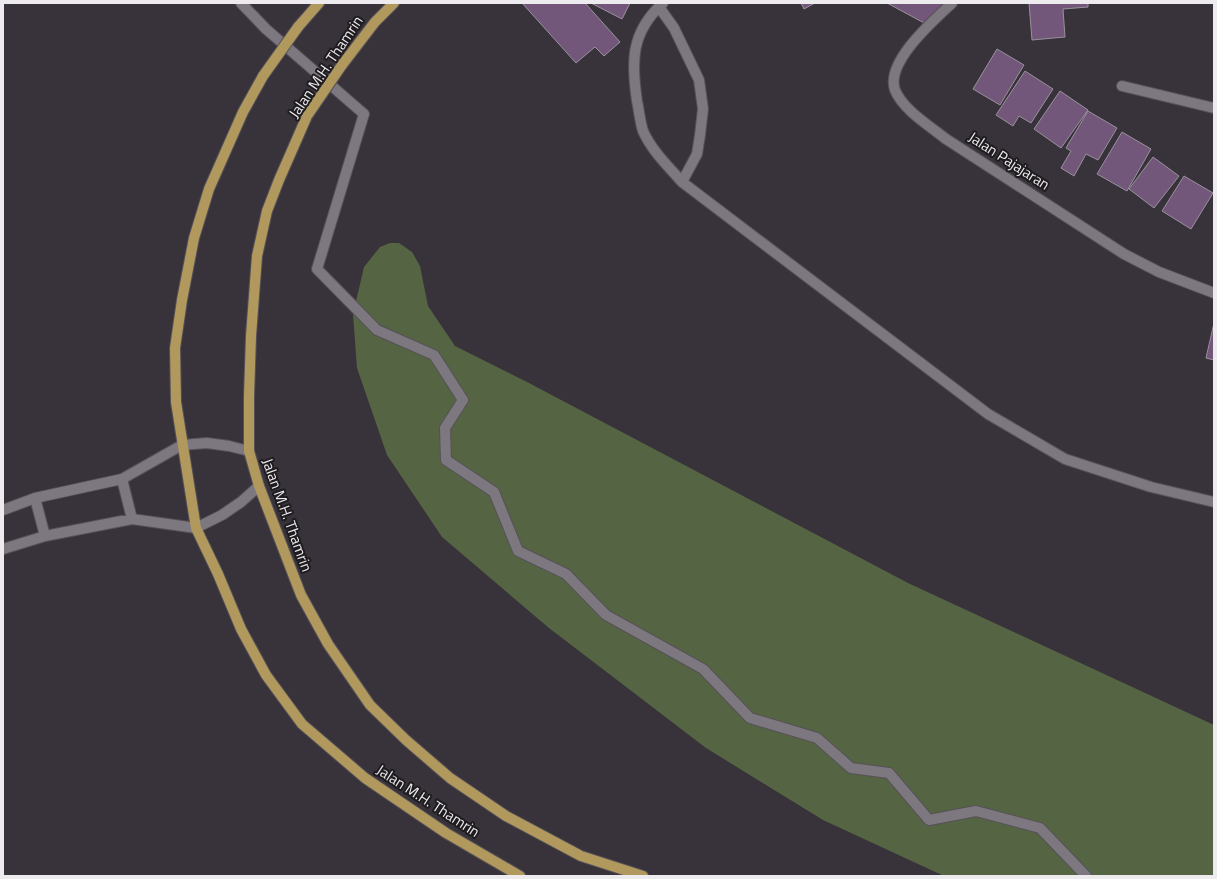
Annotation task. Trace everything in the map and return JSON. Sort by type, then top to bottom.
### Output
[{"type":"main road","name":"Jalan M.H. Thamrin","points":[[318,3],[298,27],[263,76],[243,112],[209,189],[194,238],[182,300],[175,348],[176,402],[196,528],[218,574],[241,629],[258,662],[302,724],[365,778],[446,833],[520,876]]},
{"type":"main road","name":"Jalan M.H. Thamrin","points":[[394,3],[375,22],[342,65],[307,116],[279,180],[268,211],[257,256],[251,336],[249,451],[258,486],[301,595],[328,644],[370,705],[406,740],[450,778],[506,816],[581,856],[643,876]]},
{"type":"street","points":[[241,3],[266,29],[364,114],[317,269],[377,330],[434,355],[463,400],[445,428],[446,460],[494,492],[518,551],[566,574],[606,614],[703,669],[750,718],[817,738],[851,768],[889,773],[929,820],[976,811],[1040,828],[1086,876]]},
{"type":"street","name":"Jalan Pajajaran","points":[[952,3],[910,44],[896,69],[894,77],[895,91],[908,108],[946,139],[1118,250],[1159,272],[1214,293]]},
{"type":"street","points":[[682,182],[697,154],[703,108],[699,80],[674,28],[661,5],[642,26],[634,52],[634,80],[643,130],[661,159],[682,182],[988,414],[1027,438],[1065,459],[1152,487],[1214,502]]},
{"type":"street","points":[[1122,86],[1214,108]]},
{"type":"street","points":[[3,510],[35,498],[122,479],[182,445],[207,443],[249,451]]},
{"type":"street","points":[[122,479],[132,519]]},
{"type":"street","points":[[3,549],[45,536],[132,519],[196,528],[222,515],[241,502],[258,486]]},
{"type":"street","points":[[35,498],[45,536]]},
{"type":"green space","points":[[390,243],[399,243],[412,252],[420,266],[428,306],[455,346],[527,382],[908,583],[1214,725],[1214,876],[944,876],[823,820],[706,748],[549,628],[442,537],[387,455],[357,368],[353,314],[364,267],[380,247]]},
{"type":"building","points":[[522,3],[585,3],[620,42],[604,56],[595,47],[576,63]]},
{"type":"building","points":[[591,3],[630,3],[622,19]]},
{"type":"building","points":[[801,3],[815,3],[804,9]]},
{"type":"building","points":[[887,3],[944,3],[926,24]]},
{"type":"building","points":[[1029,3],[1088,3],[1088,7],[1063,9],[1065,37],[1032,40]]},
{"type":"building","points":[[997,49],[1024,65],[1000,105],[973,89]]},
{"type":"building","points":[[1025,71],[1053,89],[1031,123],[1019,116],[1013,126],[996,115]]},
{"type":"building","points":[[1060,91],[1088,110],[1061,148],[1034,129]]},
{"type":"building","points":[[1088,111],[1117,128],[1098,160],[1086,154],[1074,176],[1061,168],[1071,151],[1066,148]]},
{"type":"building","points":[[1122,132],[1151,149],[1127,191],[1097,174]]},
{"type":"building","points":[[1153,157],[1179,176],[1154,208],[1129,189]]},
{"type":"building","points":[[1184,176],[1213,193],[1191,229],[1162,211]]},
{"type":"building","points":[[1214,323],[1214,360],[1206,358]]}]
